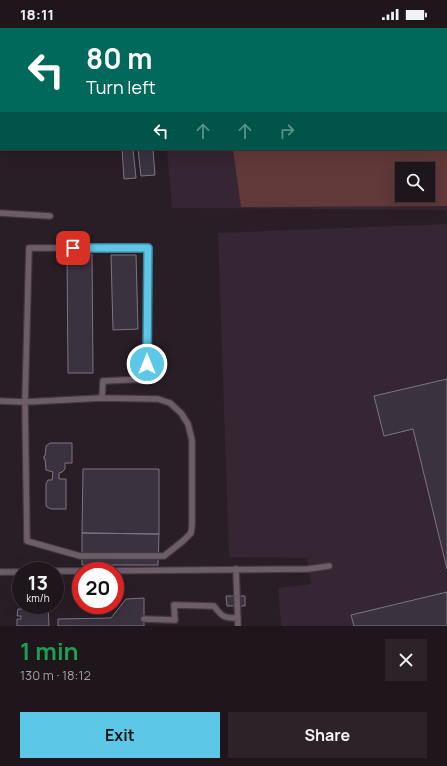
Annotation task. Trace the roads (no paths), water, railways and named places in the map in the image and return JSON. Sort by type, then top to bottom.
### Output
[{"type":"lane","points":[[0,213],[50,216]]},
{"type":"lane","points":[[0,401],[25,402],[102,398],[158,399],[170,403],[181,413],[188,424],[192,440],[192,525],[191,533],[164,556],[80,556],[27,541],[25,402],[29,248],[148,248],[147,379],[102,381],[102,398]]},
{"type":"lane","points":[[124,570],[308,568],[329,566]]},
{"type":"lane","points":[[236,569],[238,626]]},
{"type":"lane","points":[[0,572],[12,572]]},
{"type":"lane","points":[[144,619],[175,620],[174,605],[214,606],[220,614],[226,618],[238,618]]}]
